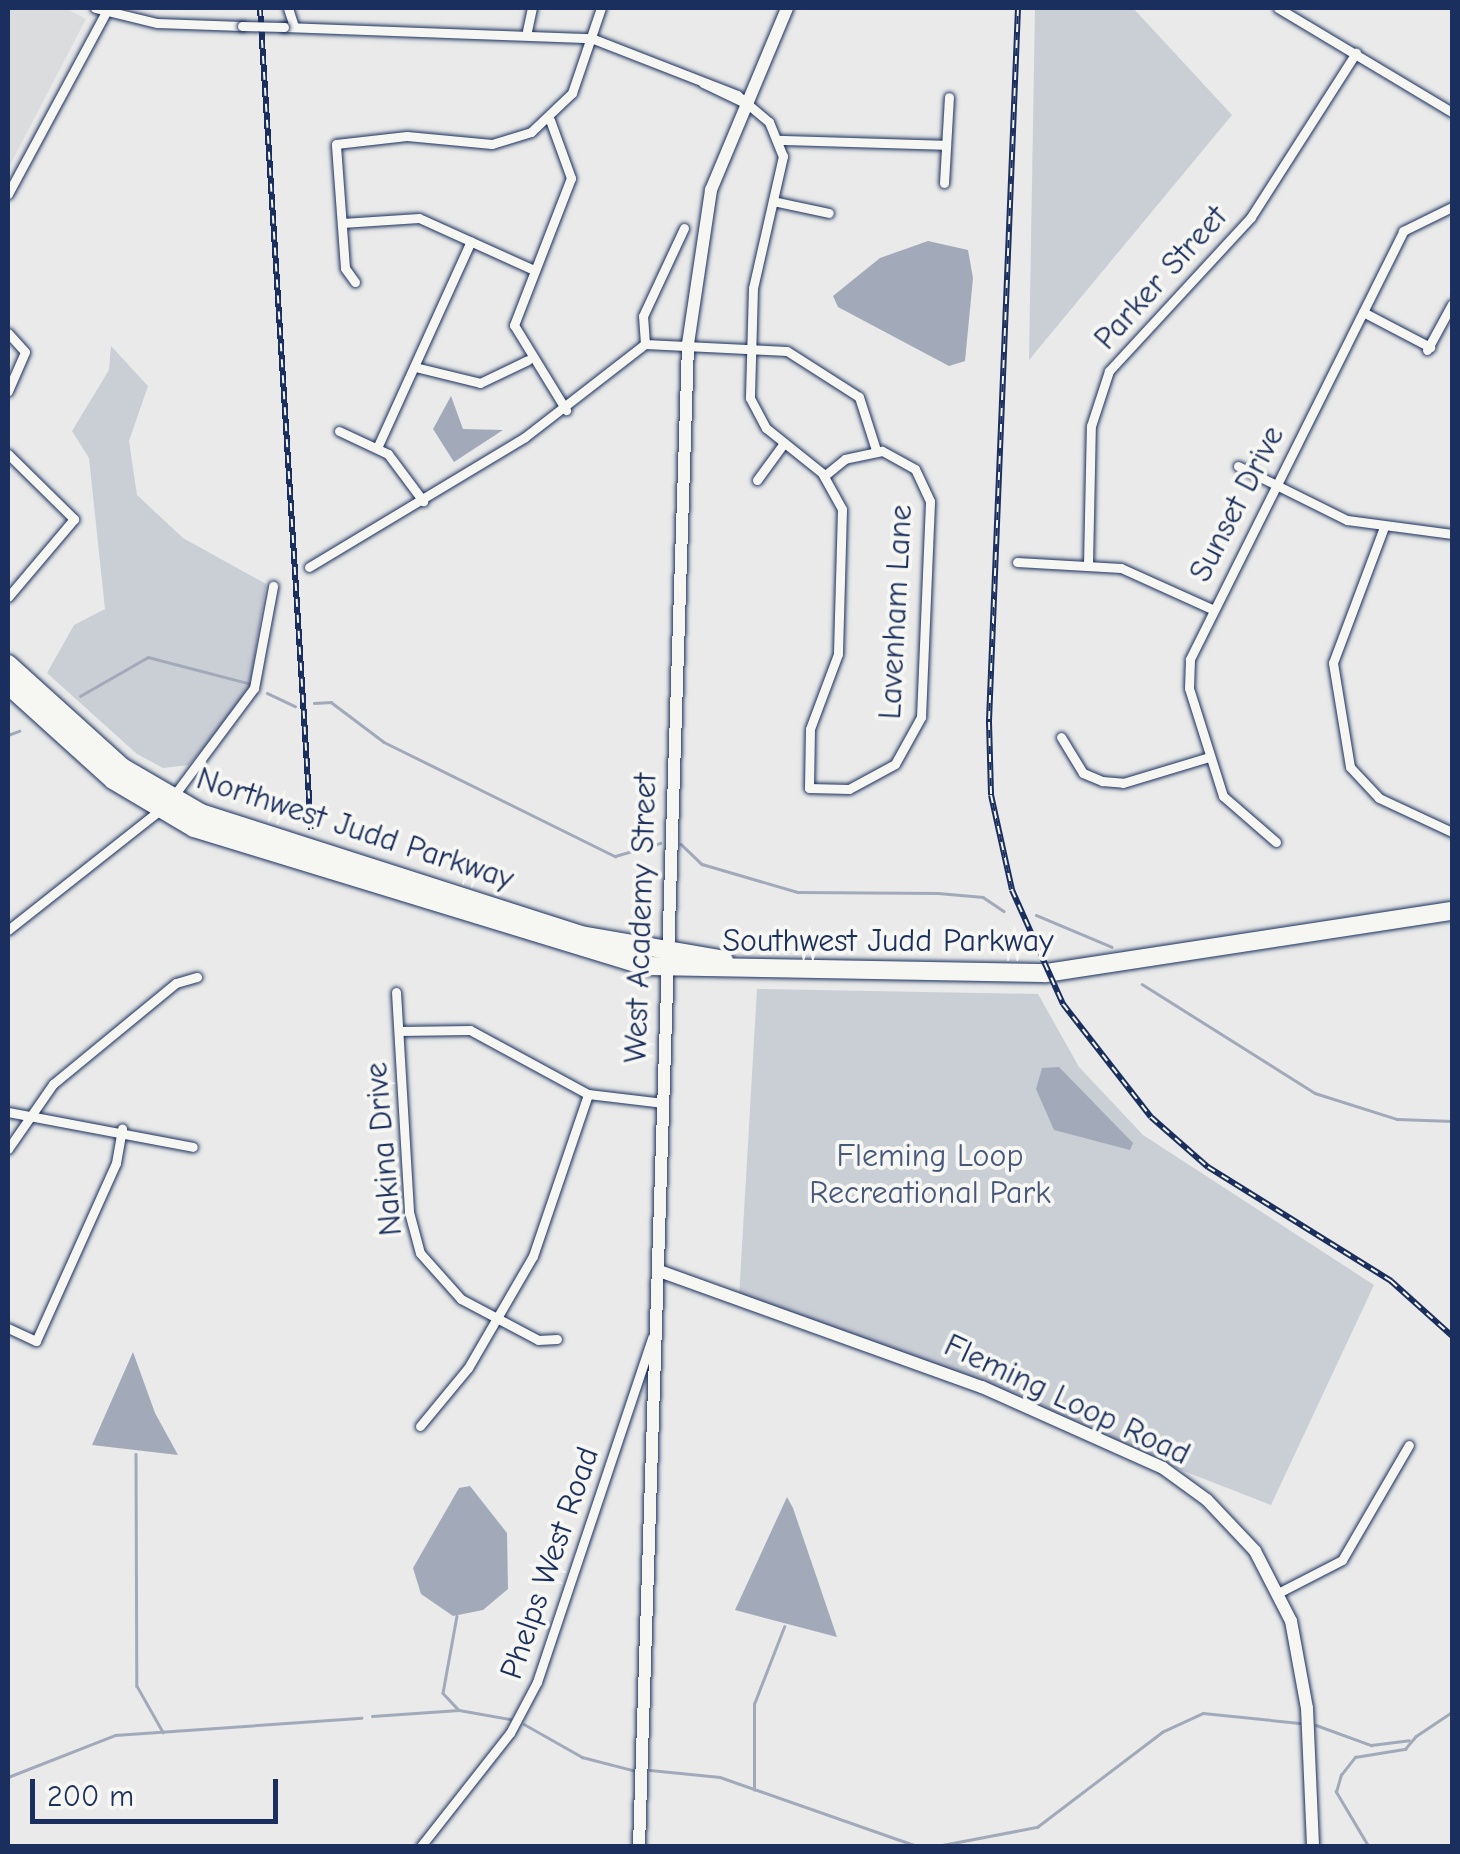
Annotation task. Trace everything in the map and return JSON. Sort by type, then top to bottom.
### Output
[{"type":"highway","name":"Northwest Judd Parkway","points":[[8,664],[165,805]]},
{"type":"highway","name":"Northwest Judd Parkway","points":[[8,685],[165,805],[566,947],[667,962]]},
{"type":"highway","name":"Southwest Judd Parkway","points":[[667,962],[940,977],[1109,965],[1452,911]]},
{"type":"main road","name":"West Academy Street","points":[[640,1846],[688,344],[706,213],[743,102],[787,8]]},
{"type":"main road","name":"Fleming Loop Road","points":[[659,1271],[914,1360],[1163,1468],[1232,1526],[1280,1592],[1307,1708],[1314,1846]]},
{"type":"street","points":[[288,8],[289,27]]},
{"type":"street","points":[[527,32],[532,8]]},
{"type":"street","points":[[356,282],[344,268],[342,140],[492,144],[550,120],[576,84],[602,8]]},
{"type":"street","points":[[1278,8],[1452,112]]},
{"type":"street","points":[[8,194],[102,9],[242,26],[527,32],[591,38],[743,102],[780,140],[946,145]]},
{"type":"street","name":"Parker Street","points":[[1088,564],[1092,426],[1109,371],[1251,217],[1356,54]]},
{"type":"street","points":[[944,183],[948,98]]},
{"type":"street","points":[[550,120],[571,178],[532,269],[514,325],[528,360],[566,410]]},
{"type":"street","points":[[309,567],[423,501],[566,410],[644,344],[751,346],[787,351],[860,397],[876,450],[824,476],[784,443],[750,398],[751,346],[780,140]]},
{"type":"street","points":[[773,201],[829,213]]},
{"type":"street","name":"Sunset Drive","points":[[1276,842],[1236,814],[1209,757],[1188,674],[1212,609],[1403,232],[1452,207]]},
{"type":"street","points":[[342,223],[410,216],[532,269]]},
{"type":"street","points":[[644,344],[644,316],[684,228]]},
{"type":"street","points":[[377,448],[471,241]]},
{"type":"street","points":[[1363,312],[1428,348],[1452,304]]},
{"type":"street","points":[[8,334],[25,352],[8,391]]},
{"type":"street","points":[[415,367],[468,384],[528,360]]},
{"type":"street","points":[[339,431],[377,448],[423,501]]},
{"type":"street","points":[[757,480],[784,443]]},
{"type":"street","name":"Lavenham Lane","points":[[824,476],[842,509],[840,637],[810,729],[808,788],[849,789],[882,776],[921,716],[930,501],[916,469],[876,450]]},
{"type":"street","points":[[8,454],[74,519],[12,584],[8,597]]},
{"type":"street","points":[[1238,466],[1347,520],[1384,528],[1452,534]]},
{"type":"street","points":[[1384,528],[1333,663],[1350,766],[1379,798],[1452,832]]},
{"type":"street","points":[[1016,562],[1088,564],[1134,571],[1212,609]]},
{"type":"street","points":[[8,930],[165,805],[254,688],[272,586]]},
{"type":"street","points":[[1061,737],[1084,772],[1112,782],[1209,757]]},
{"type":"street","points":[[8,1148],[21,1119],[176,984],[197,977]]},
{"type":"street","name":"Nakina Drive","points":[[396,992],[413,1237],[442,1284],[497,1320],[538,1340],[556,1338]]},
{"type":"street","points":[[399,1031],[488,1035],[588,1094],[662,1103]]},
{"type":"street","points":[[420,1426],[497,1320],[533,1256],[588,1094]]},
{"type":"street","points":[[8,1112],[21,1119],[122,1129],[193,1146]]},
{"type":"street","points":[[8,1328],[36,1341],[116,1163],[122,1129]]},
{"type":"street","name":"Phelps West Road","points":[[421,1846],[506,1739],[537,1682],[656,1326]]},
{"type":"street","points":[[1280,1592],[1342,1560],[1410,1446]]},
{"type":"shaded area","points":[[8,8],[65,8],[86,19],[8,169]]},
{"type":"green space","points":[[1035,8],[1133,8],[1232,115],[1029,360]]},
{"type":"green space","points":[[111,346],[148,386],[129,441],[137,495],[183,538],[266,584],[248,698],[189,765],[163,768],[137,754],[47,673],[74,625],[105,609],[89,458],[72,431],[109,370]]},
{"type":"green space","name":"Fleming Loop Recreational Park","points":[[757,989],[1038,994],[1079,1067],[1143,1135],[1374,1285],[1271,1505],[739,1298]]},
{"type":"water","points":[[928,241],[968,250],[973,278],[965,361],[949,366],[838,307],[833,296],[880,258]]},
{"type":"water","points":[[451,396],[463,429],[503,430],[454,462],[433,429]]},
{"type":"water","points":[[1059,1067],[1133,1143],[1130,1150],[1054,1130],[1036,1089],[1042,1068]]},
{"type":"water","points":[[133,1352],[155,1413],[178,1455],[92,1445]]},
{"type":"water","points":[[470,1486],[507,1533],[508,1589],[483,1610],[453,1616],[421,1594],[413,1568],[459,1488]]},
{"type":"water","points":[[787,1497],[793,1508],[837,1637],[735,1610]]},
{"type":"waterway","points":[[80,696],[148,657],[252,684]]},
{"type":"waterway","points":[[267,693],[295,706]]},
{"type":"waterway","points":[[314,703],[331,702],[384,742],[615,856],[660,843]]},
{"type":"waterway","points":[[8,735],[19,731]]},
{"type":"waterway","points":[[681,844],[702,864],[798,892],[983,897],[1004,911]]},
{"type":"waterway","points":[[1036,915],[1112,947]]},
{"type":"waterway","points":[[1142,984],[1315,1093],[1397,1119],[1452,1121]]},
{"type":"waterway","points":[[136,1454],[137,1686],[163,1732]]},
{"type":"waterway","points":[[457,1616],[443,1693],[459,1710]]},
{"type":"waterway","points":[[754,1790],[754,1704],[784,1627]]},
{"type":"waterway","points":[[372,1716],[459,1710],[510,1719]]},
{"type":"waterway","points":[[1416,1736],[1452,1712]]},
{"type":"waterway","points":[[937,1846],[1037,1827],[1162,1732],[1203,1713],[1299,1723]]},
{"type":"waterway","points":[[8,1777],[115,1735],[361,1718]]},
{"type":"waterway","points":[[524,1724],[582,1757],[636,1771]]},
{"type":"waterway","points":[[1316,1725],[1371,1745],[1409,1740]]},
{"type":"waterway","points":[[1368,1846],[1336,1792],[1341,1775],[1355,1757],[1405,1749],[1415,1737]]},
{"type":"waterway","points":[[650,1770],[720,1777],[917,1846]]},
{"type":"railway","points":[[260,8],[311,829]]},
{"type":"railway","points":[[1018,8],[989,722],[991,795],[1012,890],[1063,1004],[1151,1117],[1208,1167],[1391,1281],[1452,1336]]}]
